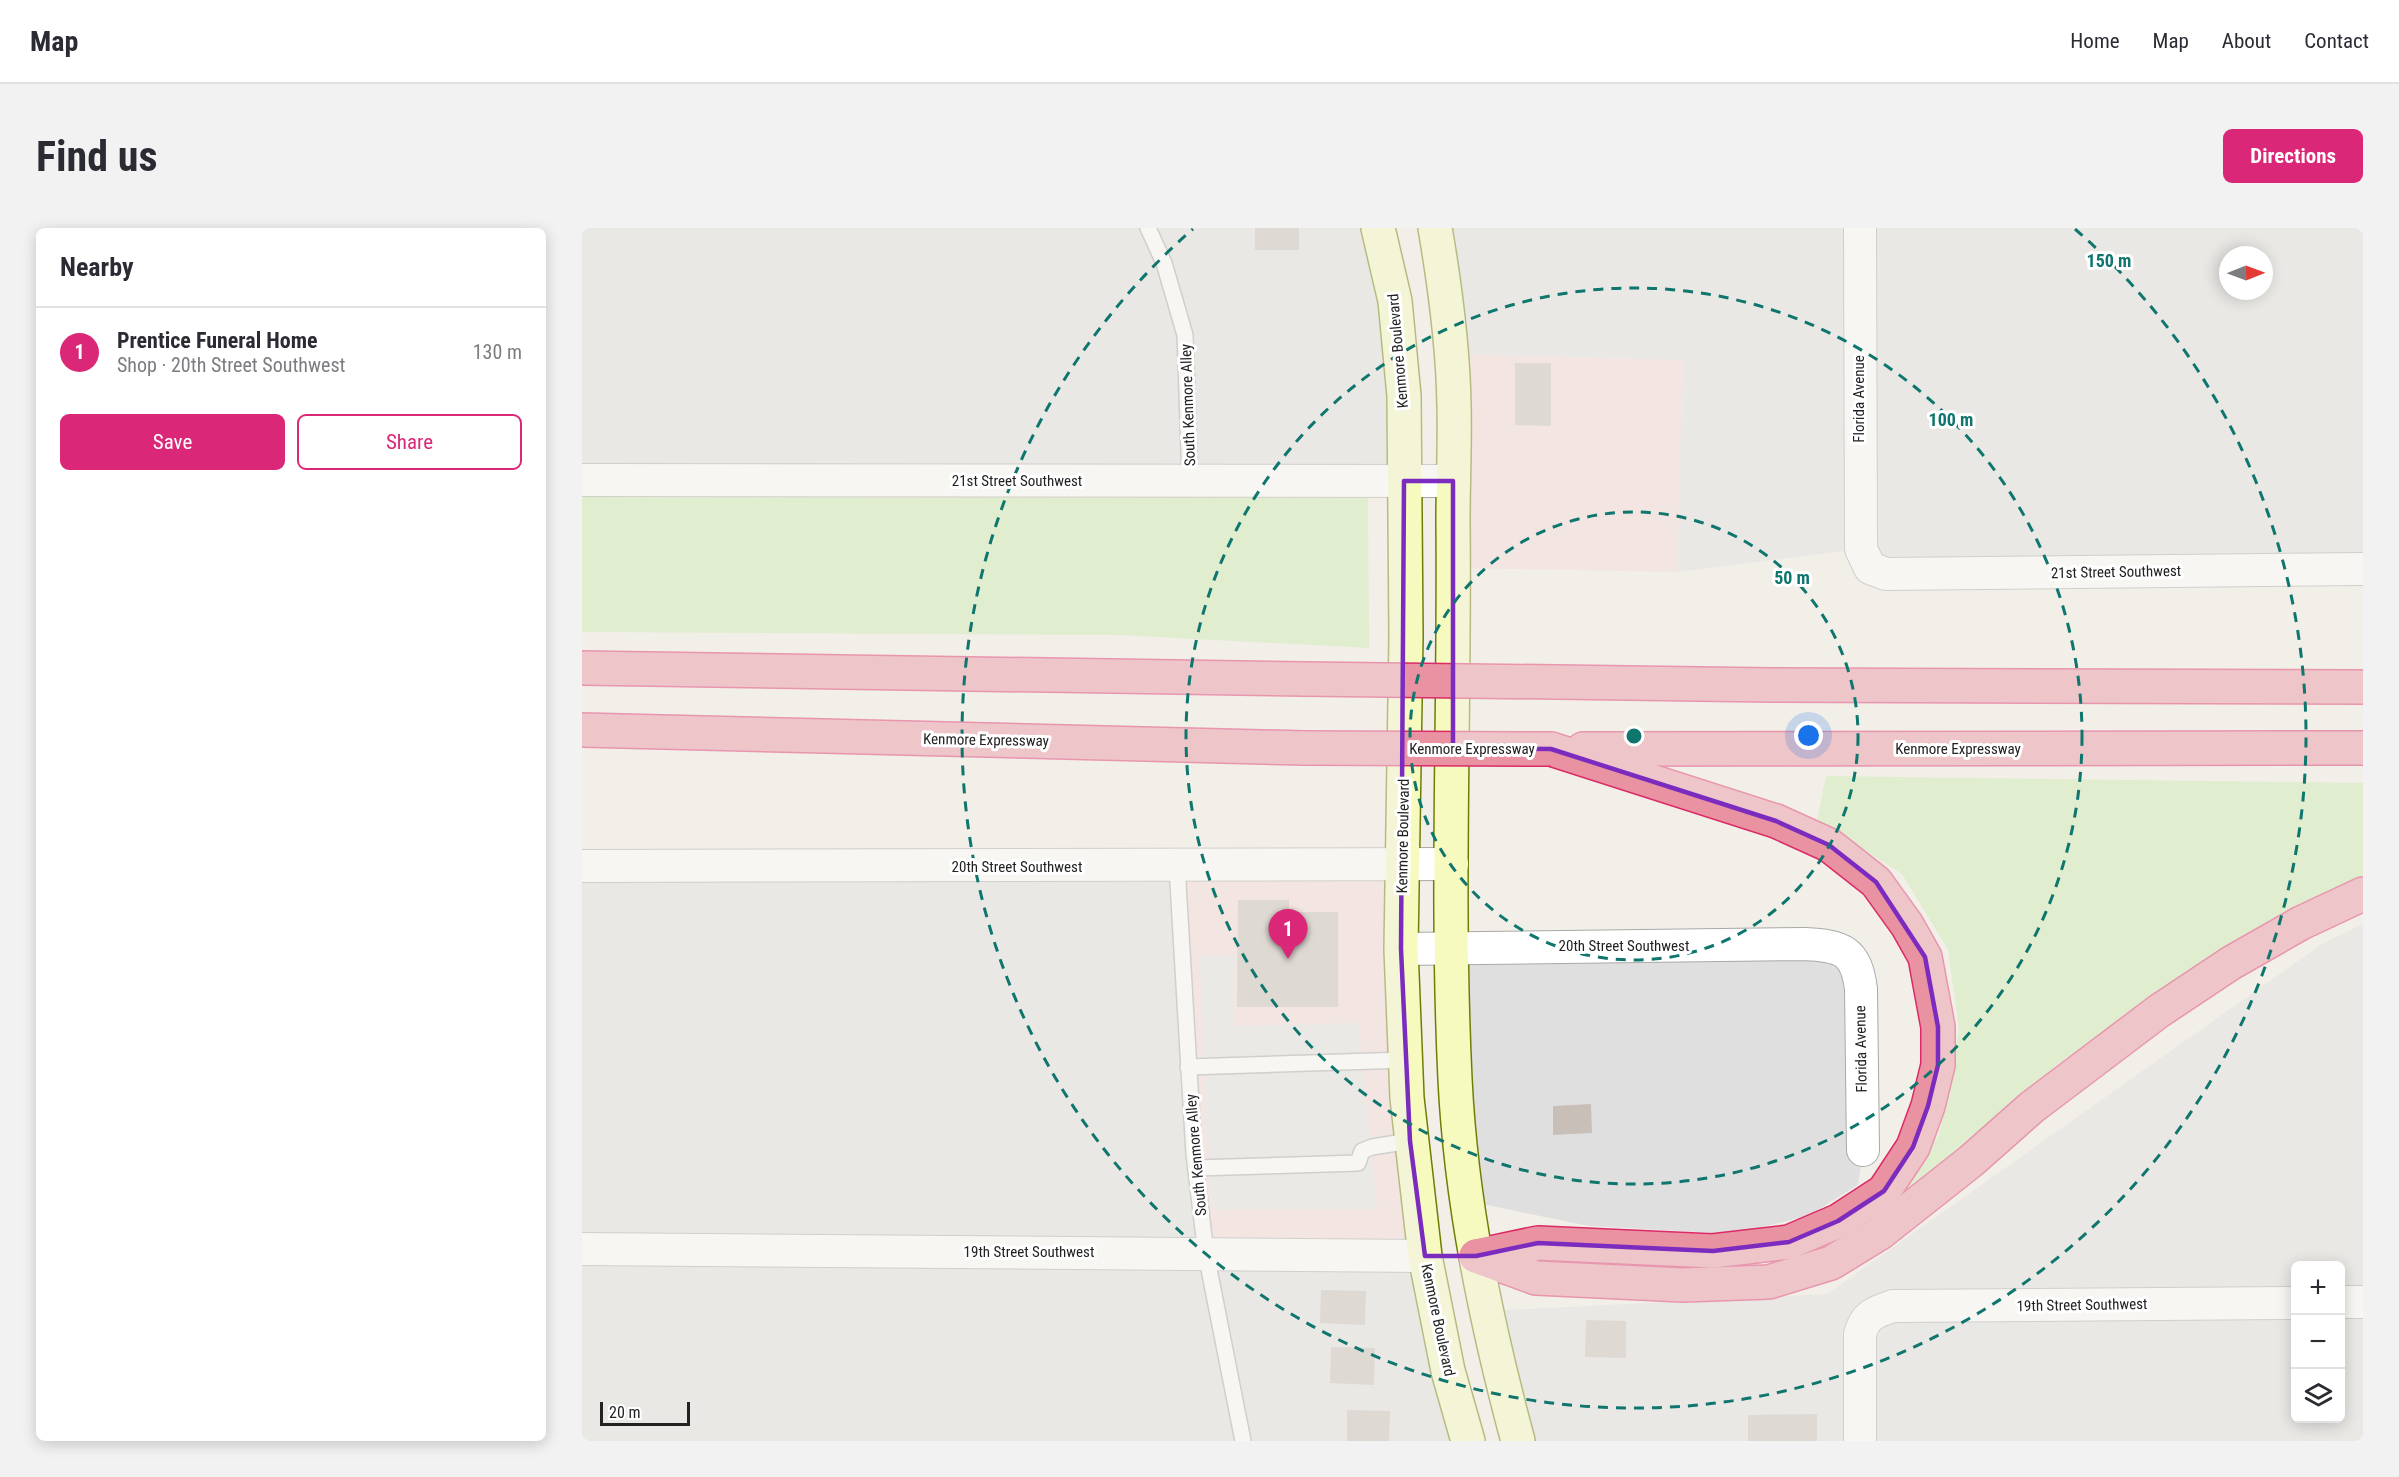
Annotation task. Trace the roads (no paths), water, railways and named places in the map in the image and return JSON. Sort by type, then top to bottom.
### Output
[{"type":"highway","points":[[582,668],[1771,685],[2356,687]]},
{"type":"highway","name":"Kenmore Expressway","points":[[582,730],[1305,748],[2363,748]]},
{"type":"highway","points":[[1476,1256],[1538,1243],[1713,1251],[1789,1242],[1838,1221],[1884,1191],[1913,1147],[1928,1107],[1938,1065],[1938,1027],[1925,957],[1907,925],[1876,882],[1829,845],[1776,821],[1551,749]]},
{"type":"highway","points":[[1476,1256],[1536,1278],[1683,1285],[1769,1282],[1831,1263],[1880,1233],[1971,1161],[2032,1107],[2159,1011],[2231,963],[2301,923],[2363,894]]},
{"type":"main road","name":"Kenmore Boulevard","points":[[1377,228],[1395,302],[1404,396],[1406,636],[1401,949],[1410,1141],[1425,1256],[1448,1371],[1468,1441]]},
{"type":"main road","points":[[1435,228],[1442,267],[1454,404],[1452,947],[1455,1079],[1461,1157],[1476,1256],[1499,1371],[1518,1441]]},
{"type":"main road","name":"19th Street Southwest","points":[[1425,1256],[1476,1256]]},
{"type":"street","name":"Florida Avenue","points":[[1860,228],[1861,549],[1870,568]]},
{"type":"street","name":"21st Street Southwest","points":[[582,480],[1453,481]]},
{"type":"street","name":"21st Street Southwest","points":[[1870,568],[1886,574],[2363,569]]},
{"type":"street","name":"20th Street Southwest","points":[[582,867],[1452,864]]},
{"type":"street","name":"20th Street Southwest","points":[[1401,949],[1805,944],[1830,946],[1847,952]]},
{"type":"street","name":"Florida Avenue","points":[[1847,952],[1858,966],[1861,989],[1863,1150]]},
{"type":"street","name":"19th Street Southwest","points":[[582,1249],[1425,1256]]},
{"type":"street","points":[[2345,1302],[2363,1302]]},
{"type":"street","name":"19th Street Southwest","points":[[1860,1441],[1860,1334],[1870,1313],[1893,1306],[2291,1303]]},
{"type":"lane","name":"South Kenmore Alley","points":[[1148,228],[1164,262],[1185,335],[1190,481]]},
{"type":"lane","name":"South Kenmore Alley","points":[[1177,866],[1196,1168],[1206,1254],[1242,1441]]},
{"type":"lane","points":[[1188,1067],[1406,1059]]},
{"type":"lane","points":[[1196,1168],[1358,1163],[1362,1151],[1372,1147],[1410,1141]]},
{"type":"place","name":"Prentice Funeral Home","points":[[1288,959]]}]
